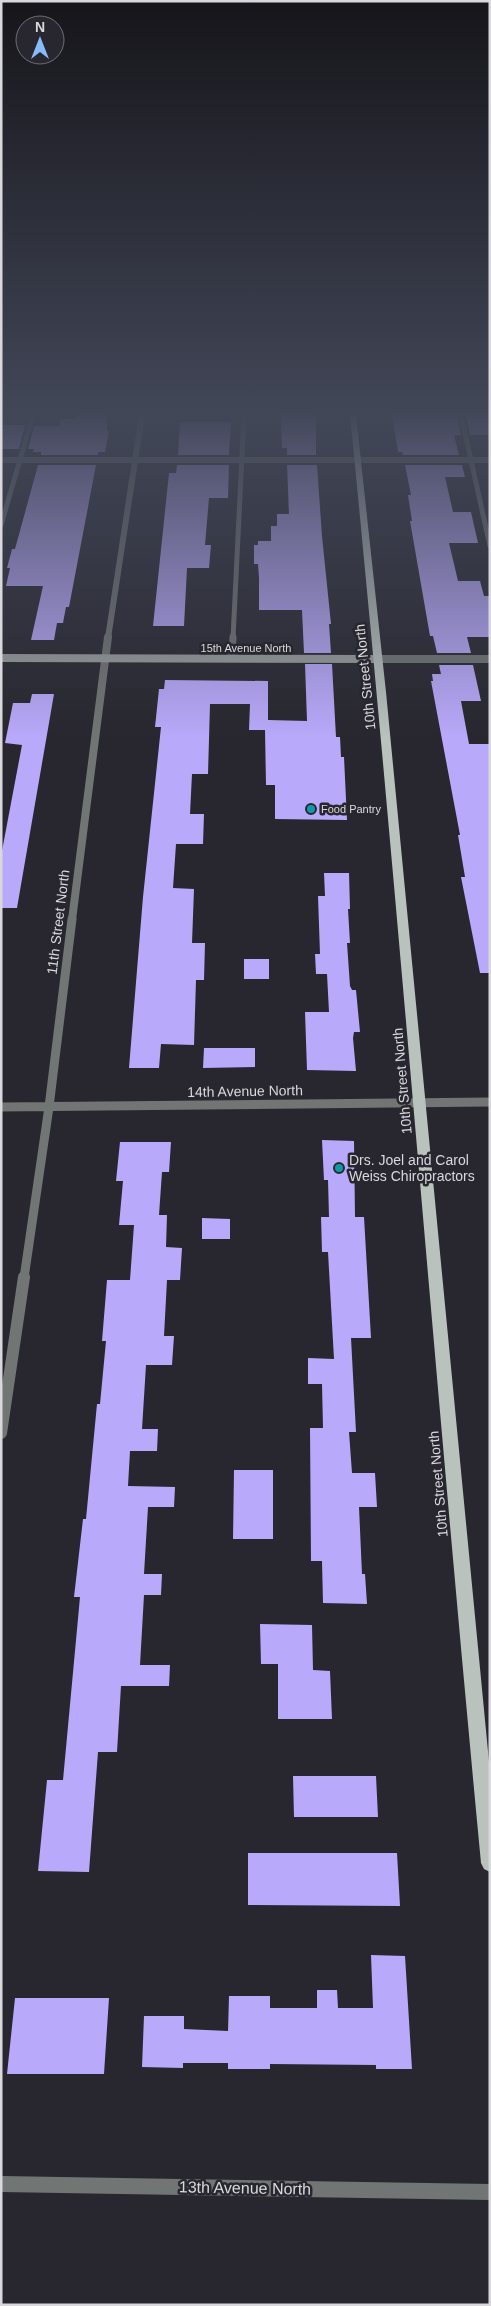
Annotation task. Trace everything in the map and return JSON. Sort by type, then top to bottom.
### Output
[{"type":"main road","name":"10th Street North","points":[[364,523],[490,1863]]},
{"type":"street","name":"11th Street North","points":[[1,1433],[49,1107],[105,658],[126,523]]},
{"type":"street","name":"15th Avenue North","points":[[1,658],[490,659]]},
{"type":"street","name":"14th Avenue North","points":[[1,1107],[490,1102]]},
{"type":"street","name":"13th Avenue North","points":[[1,2184],[490,2192]]},
{"type":"lane","points":[[232,658],[240,523]]},
{"type":"lane","points":[[485,523],[490,546]]},
{"type":"building","points":[[22,523],[85,523],[69,607],[66,607],[63,623],[57,623],[54,640],[31,640],[43,586],[6,586],[10,568],[7,568],[12,549],[15,549]]},
{"type":"building","points":[[164,523],[207,523],[205,545],[211,545],[209,568],[187,568],[184,626],[153,626]]},
{"type":"building","points":[[277,523],[321,523],[331,624],[329,624],[331,653],[304,653],[302,610],[259,610],[258,564],[254,564],[254,545],[258,545],[258,541],[271,541],[271,526],[277,526]]},
{"type":"building","points":[[410,523],[473,523],[478,543],[449,543],[458,581],[480,581],[484,596],[490,596],[490,637],[467,637],[471,653],[437,653],[433,636],[430,636]]},
{"type":"building","points":[[305,664],[332,664],[336,737],[340,737],[341,757],[344,757],[347,820],[275,819],[275,785],[266,785],[265,730],[249,730],[250,704],[210,704],[208,774],[192,774],[190,814],[204,814],[203,844],[176,844],[173,888],[194,889],[192,943],[205,943],[204,980],[196,980],[194,1045],[161,1044],[159,1068],[129,1068],[143,897],[161,727],[155,727],[159,689],[164,689],[165,680],[268,681],[268,720],[307,721]]},
{"type":"building","points":[[439,665],[473,665],[481,701],[461,701],[469,744],[490,744],[490,973],[480,973],[461,877],[465,877],[458,835],[460,835],[431,681],[433,681],[432,674],[441,674]]},
{"type":"building","points":[[32,694],[54,694],[17,908],[1,908],[1,856],[22,745],[5,743],[13,703],[30,703]]},
{"type":"building","points":[[324,873],[349,873],[350,909],[348,909],[350,943],[347,943],[350,986],[352,990],[356,990],[360,1032],[354,1032],[353,1038],[356,1071],[307,1070],[305,1012],[329,1012],[327,974],[316,974],[315,954],[320,954],[318,896],[325,896]]},
{"type":"building","points":[[244,959],[269,959],[269,979],[244,979]]},
{"type":"building","points":[[204,1048],[255,1048],[255,1067],[203,1068]]},
{"type":"building","points":[[322,1140],[354,1141],[355,1217],[364,1217],[371,1338],[351,1338],[356,1432],[349,1432],[352,1473],[375,1473],[377,1507],[359,1507],[362,1574],[365,1574],[367,1604],[323,1603],[322,1561],[311,1561],[310,1428],[323,1428],[322,1384],[308,1384],[308,1358],[334,1359],[328,1252],[322,1252],[321,1217],[329,1217],[328,1180],[324,1180]]},
{"type":"building","points":[[120,1142],[171,1142],[169,1172],[162,1172],[159,1215],[167,1215],[166,1247],[182,1248],[180,1280],[167,1280],[164,1336],[174,1336],[172,1365],[146,1365],[142,1429],[158,1429],[157,1451],[130,1451],[128,1486],[175,1487],[174,1507],[148,1507],[144,1574],[162,1574],[161,1595],[144,1595],[140,1665],[170,1665],[169,1686],[121,1686],[117,1752],[98,1752],[89,1872],[38,1871],[47,1780],[63,1780],[80,1597],[74,1597],[83,1519],[86,1519],[97,1404],[100,1404],[106,1341],[102,1341],[107,1280],[130,1280],[134,1225],[119,1225],[123,1181],[116,1181]]},
{"type":"building","points":[[202,1218],[230,1219],[230,1239],[202,1239]]},
{"type":"building","points":[[234,1470],[273,1470],[273,1539],[233,1539]]},
{"type":"building","points":[[260,1624],[312,1625],[313,1670],[330,1671],[332,1719],[278,1719],[278,1664],[261,1664]]},
{"type":"building","points":[[293,1776],[376,1776],[378,1817],[294,1817]]},
{"type":"building","points":[[248,1853],[397,1853],[400,1906],[248,1905]]},
{"type":"building","points":[[371,1955],[405,1956],[412,2069],[376,2069],[376,2065],[270,2064],[270,2069],[228,2069],[228,2063],[183,2063],[183,2068],[142,2067],[144,2016],[184,2016],[184,2029],[228,2031],[229,1996],[270,1996],[270,2008],[317,2008],[317,1990],[337,1990],[338,2008],[373,2008]]},
{"type":"building","points":[[15,1998],[109,1998],[104,2074],[7,2074]]},
{"type":"place","name":"Food Pantry","points":[[311,809]]},
{"type":"place","name":"Drs. Joel and Carol Weiss Chiropractors","points":[[339,1168]]}]
